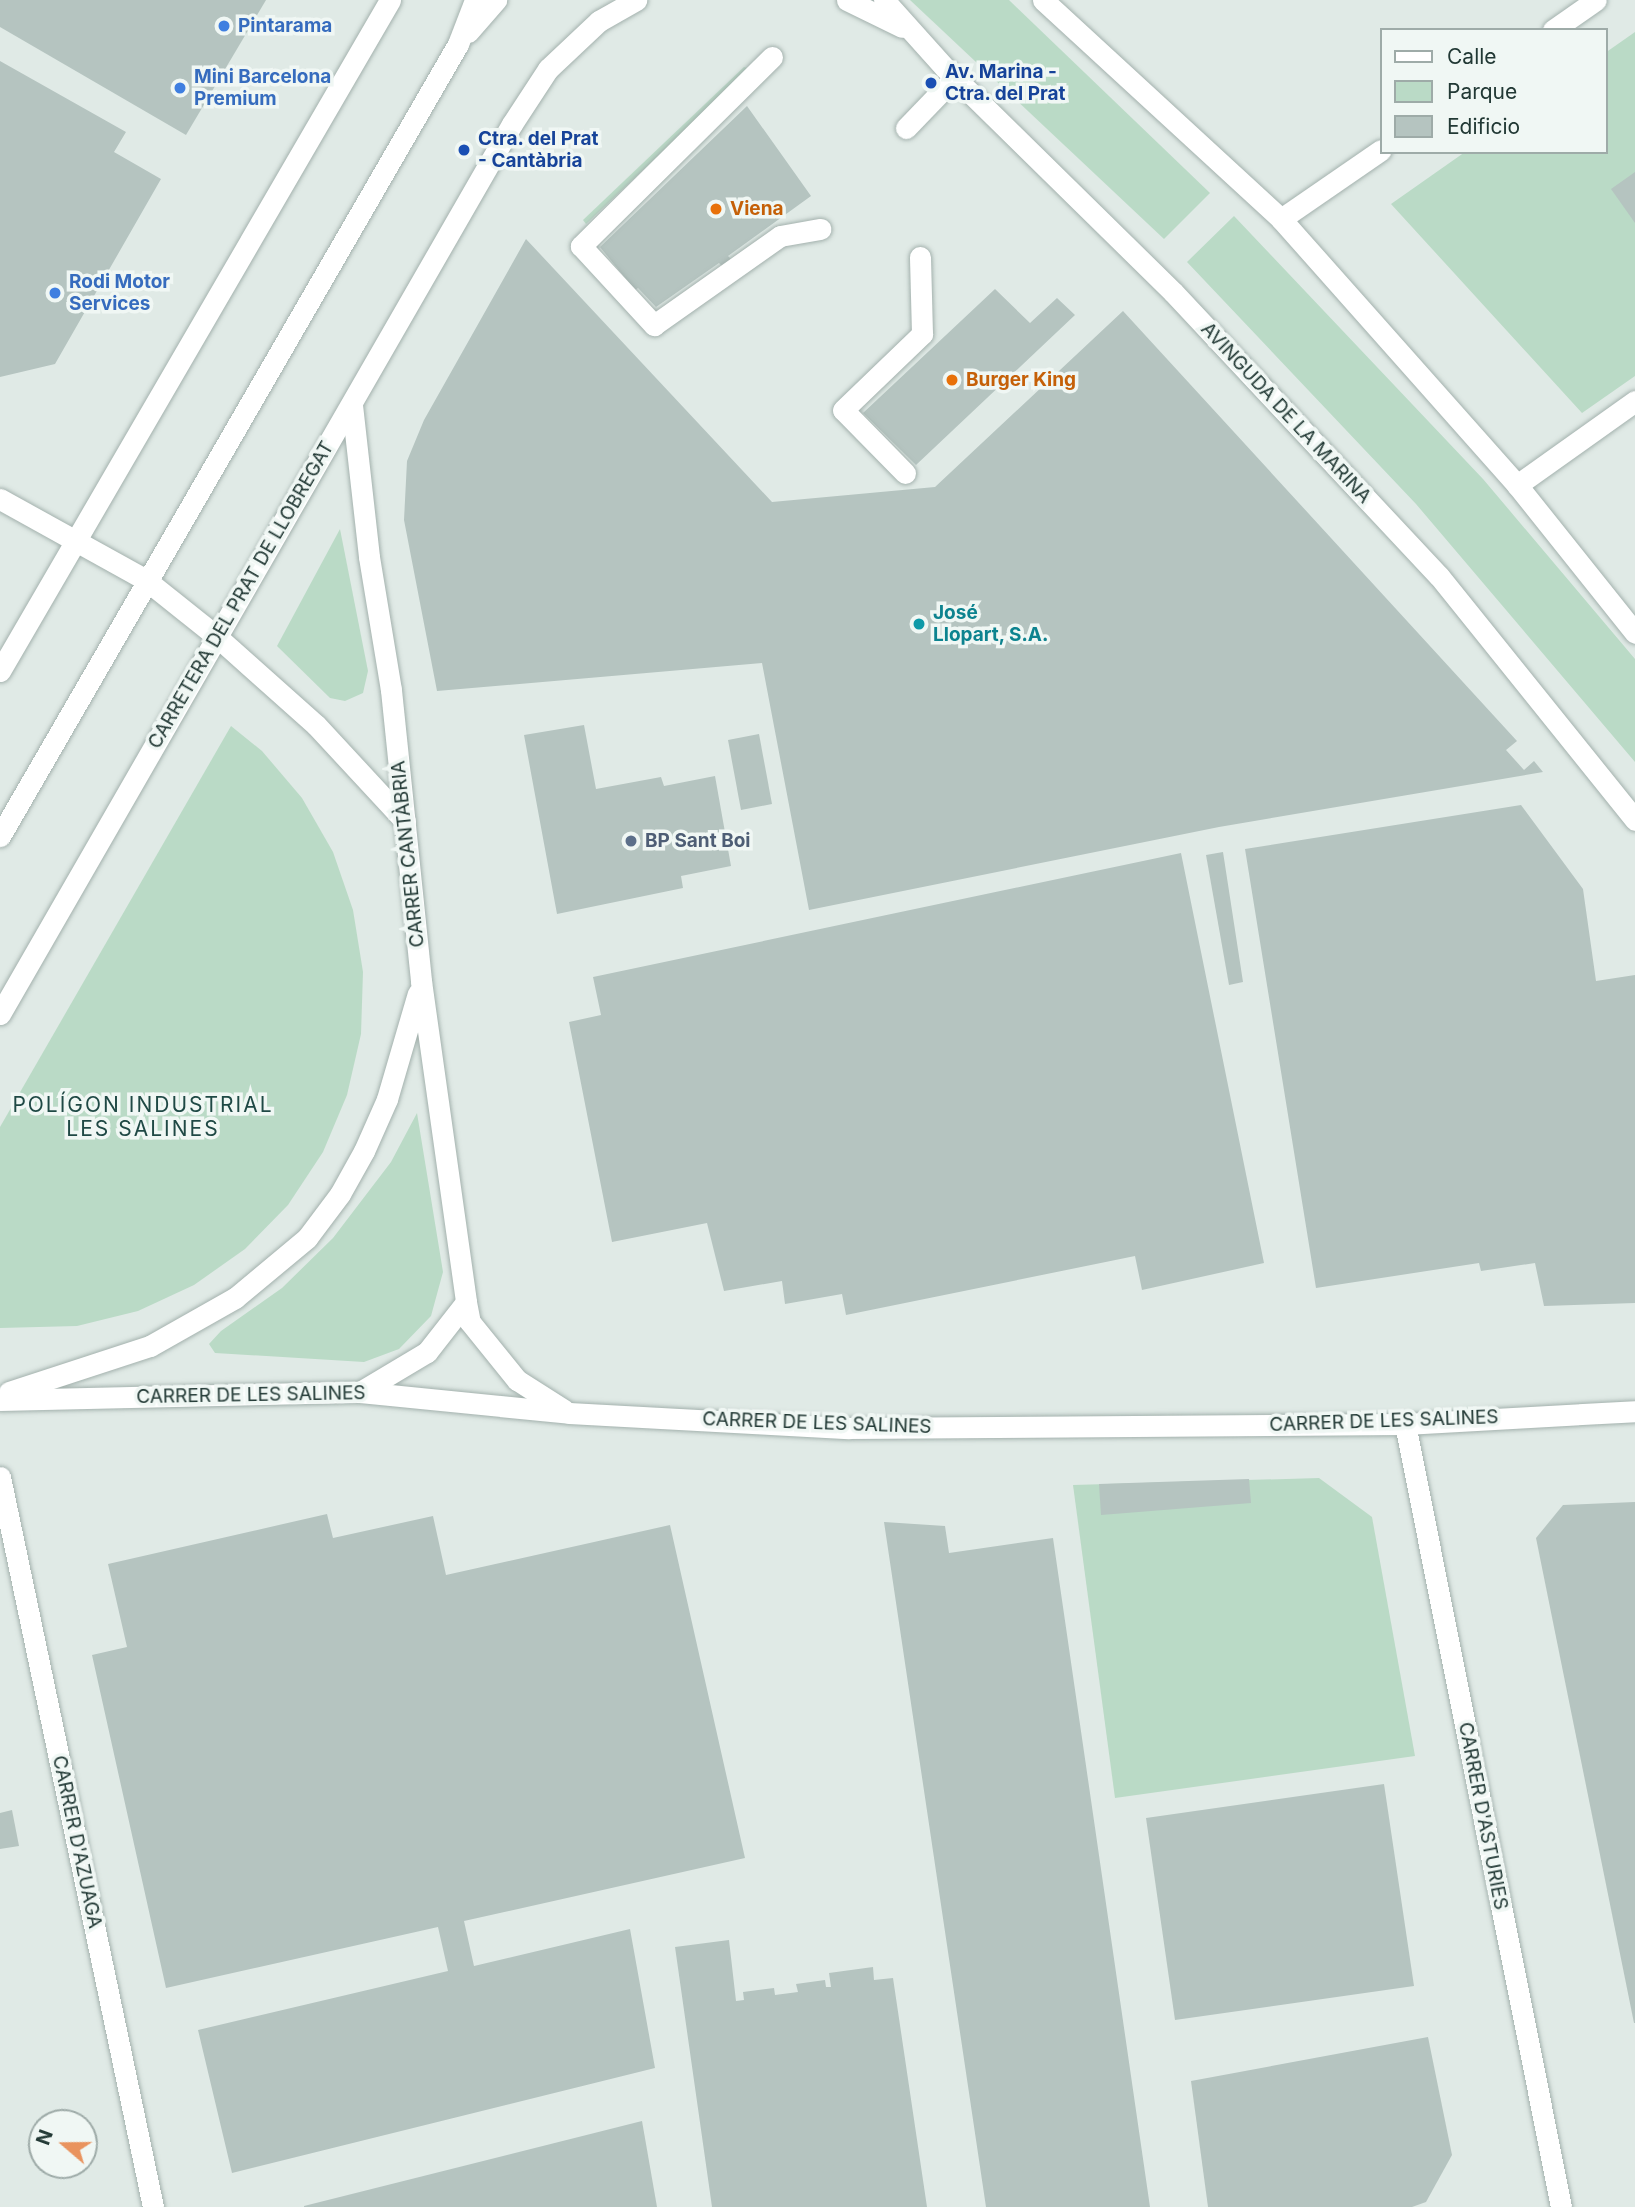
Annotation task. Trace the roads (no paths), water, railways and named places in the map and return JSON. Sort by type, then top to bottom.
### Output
[{"type":"street","points":[[0,671],[390,0]]},
{"type":"street","points":[[0,835],[458,44],[475,0]]},
{"type":"street","points":[[458,44],[496,0]]},
{"type":"street","name":"CARRETERA DEL PRAT DE LLOBREGAT","points":[[0,1014],[215,635],[548,69],[599,21],[636,0]]},
{"type":"street","name":"AVINGUDA DE LA MARINA","points":[[847,0],[910,31]]},
{"type":"street","name":"AVINGUDA DE LA MARINA","points":[[884,0],[955,77],[1166,284],[1439,576],[1635,820]]},
{"type":"street","points":[[1043,0],[1281,219],[1517,485],[1635,633]]},
{"type":"street","points":[[1556,28],[1596,0]]},
{"type":"street","points":[[772,57],[581,246],[654,325],[780,236],[820,229]]},
{"type":"street","points":[[906,128],[955,77]]},
{"type":"street","points":[[1281,219],[1380,151]]},
{"type":"street","points":[[905,473],[843,410],[922,334],[920,257]]},
{"type":"street","points":[[1517,485],[1635,401]]},
{"type":"street","name":"CARRER CANTÀBRIA","points":[[352,405],[405,821],[421,981],[470,1322],[517,1380],[569,1413]]},
{"type":"street","points":[[0,499],[146,580],[215,635],[316,725],[405,821]]},
{"type":"street","points":[[0,1397],[150,1346],[235,1298],[307,1238],[340,1194],[387,1099],[421,981]]},
{"type":"street","points":[[360,1392],[427,1352],[466,1303]]},
{"type":"street","name":"CARRER DE LES SALINES","points":[[0,1397],[360,1392],[569,1413],[849,1428],[1405,1424],[1635,1410]]},
{"type":"street","name":"CARRER D'ASTURIES","points":[[1405,1424],[1561,2207]]},
{"type":"street","name":"CARRER D'AZUAGA","points":[[0,1477],[153,2207]]},
{"type":"place","name":"Pintarama","points":[[224,26]]},
{"type":"place","name":"Av. Marina - Ctra. del Prat","points":[[931,83]]},
{"type":"place","name":"Mini Barcelona Premium","points":[[180,88]]},
{"type":"place","name":"Ctra. del Prat - Cantàbria","points":[[464,150]]},
{"type":"place","name":"Viena","points":[[716,209]]},
{"type":"place","name":"Rodi Motor Services","points":[[55,293]]},
{"type":"place","name":"Burger King","points":[[952,380]]},
{"type":"place","name":"José Llopart, S.A.","points":[[919,624]]},
{"type":"place","name":"BP Sant Boi","points":[[631,841]]},
{"type":"district","name":"POLÍGON INDUSTRIAL LES SALINES","points":[[143,1117]]}]
